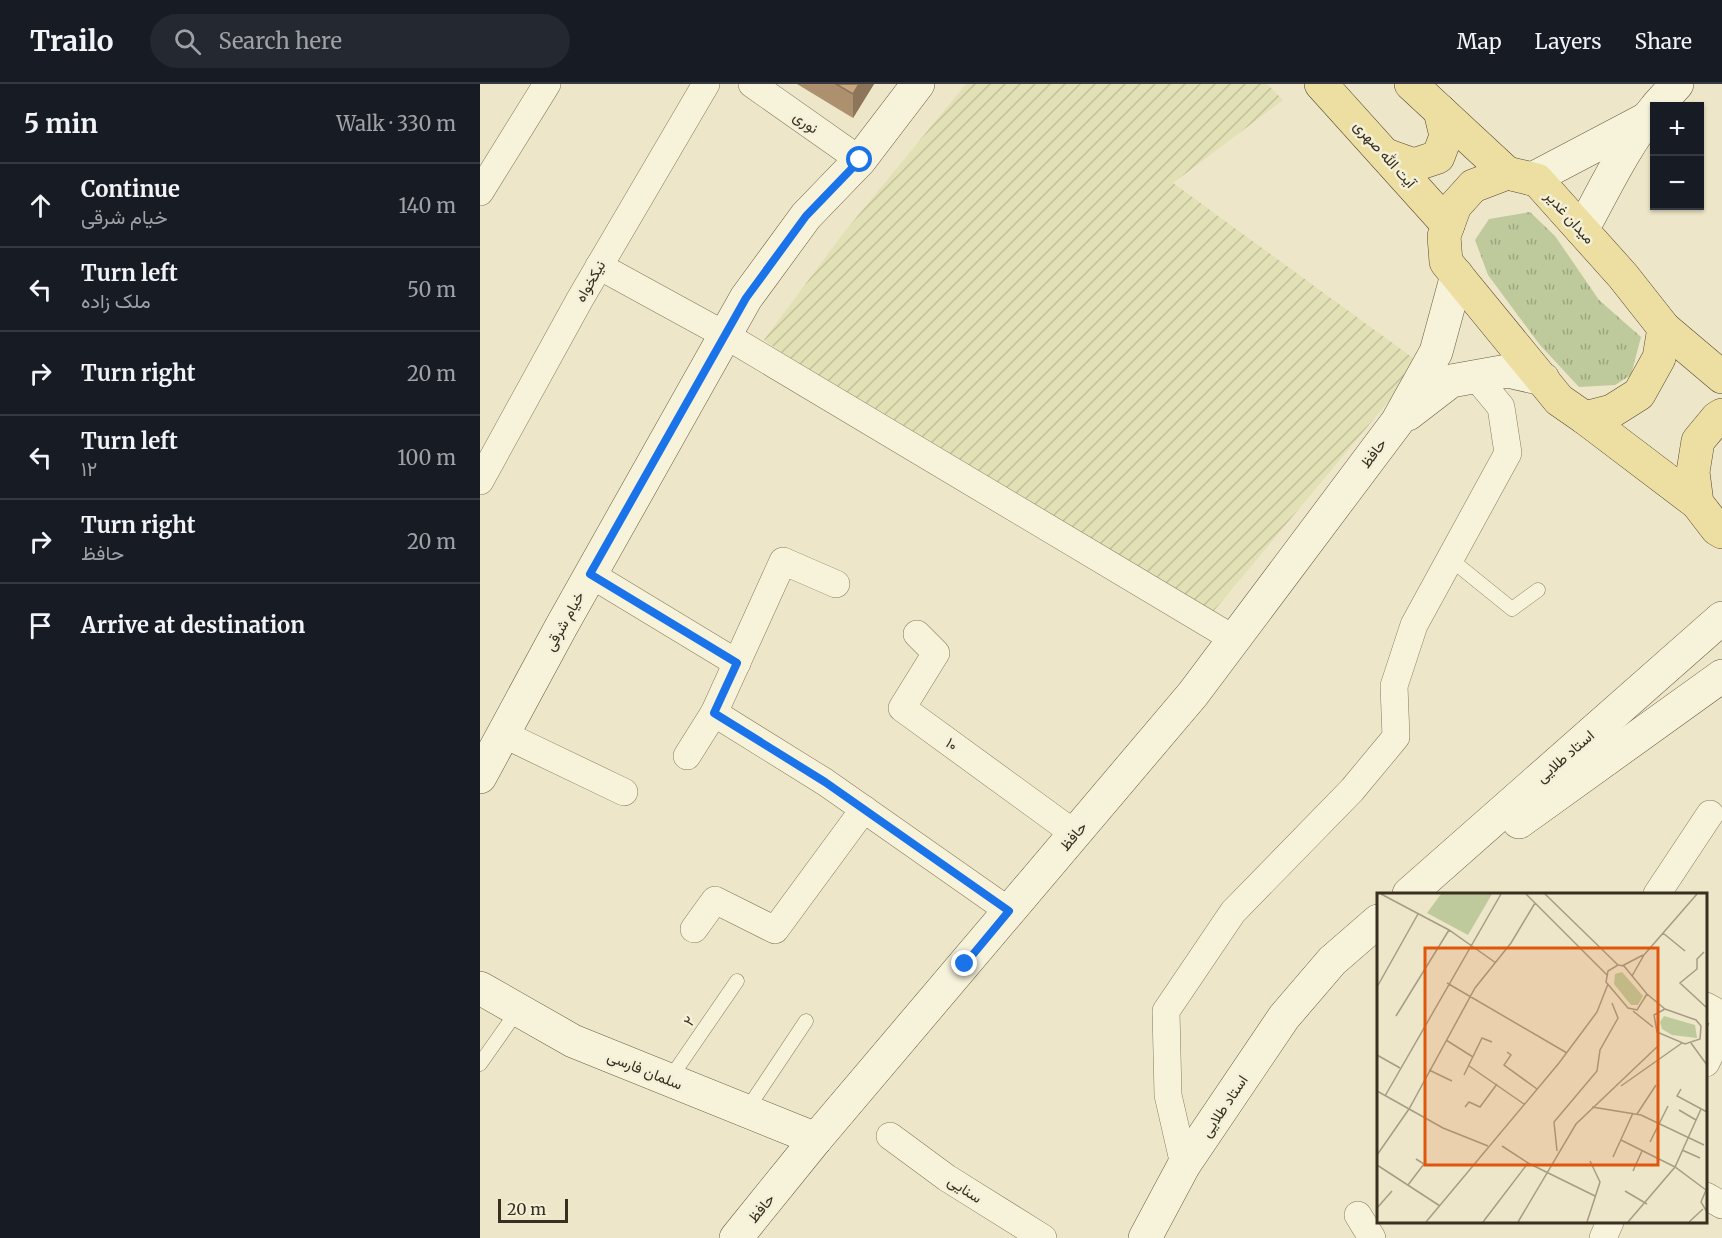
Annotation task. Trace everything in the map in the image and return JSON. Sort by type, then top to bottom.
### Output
[{"type":"main road","name":"آیت الله صهری","points":[[1322,84],[1448,225]]},
{"type":"main road","points":[[1411,84],[1440,111],[1520,176]]},
{"type":"main road","points":[[1386,155],[1414,165],[1438,157],[1446,136],[1440,111]]},
{"type":"main road","points":[[1520,176],[1473,186],[1455,206],[1444,236],[1446,262],[1559,400],[1697,503],[1717,529],[1722,532]]},
{"type":"main road","name":"میدان غدیر","points":[[1520,176],[1537,180],[1623,276],[1664,328],[1722,377]]},
{"type":"main road","points":[[1585,418],[1612,411],[1639,394],[1659,358],[1664,328]]},
{"type":"main road","points":[[1697,503],[1693,471],[1698,441],[1722,415]]},
{"type":"street","points":[[480,192],[547,84]]},
{"type":"street","name":"نیکخواه","points":[[480,481],[599,266],[706,84]]},
{"type":"street","name":"نوری","points":[[752,84],[860,160]]},
{"type":"street","name":"خیام شرقی","points":[[480,777],[590,574],[746,298],[806,216],[860,160],[918,84]]},
{"type":"street","points":[[1662,102],[1677,84]]},
{"type":"street","points":[[1520,176],[1650,113]]},
{"type":"street","points":[[1582,230],[1650,117]]},
{"type":"street","points":[[599,266],[725,335],[1234,639]]},
{"type":"street","points":[[1396,422],[1436,352],[1457,275]]},
{"type":"street","points":[[1396,422],[1451,381],[1507,371],[1543,380]]},
{"type":"street","points":[[1184,1165],[1168,1095],[1166,1011],[1233,912],[1352,790],[1396,737],[1394,686],[1414,625],[1508,453],[1501,407],[1476,377]]},
{"type":"street","name":"حافظ","points":[[736,1238],[816,1139],[1193,694],[1396,422]]},
{"type":"street","points":[[687,756],[714,713],[783,561],[836,584]]},
{"type":"street","points":[[590,574],[737,663]]},
{"type":"street","name":"استاد طلایی","points":[[1410,893],[1722,618]]},
{"type":"street","name":"۱۰","points":[[917,634],[936,653],[902,708],[1075,834]]},
{"type":"street","name":"استاد طلایی","points":[[1419,893],[1722,676]]},
{"type":"street","points":[[714,713],[864,808],[1009,911]]},
{"type":"street","points":[[503,734],[624,792]]},
{"type":"street","points":[[694,929],[716,900],[775,930],[864,808]]},
{"type":"street","points":[[1658,893],[1710,814]]},
{"type":"street","name":"استاد طلایی","points":[[1145,1238],[1184,1165],[1284,1017],[1332,961],[1376,927]]},
{"type":"street","name":"سلمان فارسی","points":[[480,988],[573,1041],[816,1139]]},
{"type":"street","points":[[1707,1007],[1722,1015]]},
{"type":"street","points":[[1707,1061],[1722,1028]]},
{"type":"street","name":"سنایی","points":[[890,1136],[1030,1235]]},
{"type":"street","points":[[1707,1196],[1722,1204]]},
{"type":"street","points":[[1358,1215],[1372,1238]]},
{"type":"street","points":[[1603,1238],[1609,1223]]},
{"type":"lane","points":[[1449,558],[1512,609],[1538,590]]},
{"type":"lane","name":"۲","points":[[669,1080],[736,981]]},
{"type":"lane","points":[[480,1064],[518,1010]]},
{"type":"lane","points":[[746,1111],[806,1021]]},
{"type":"shaded area","points":[[966,84],[1267,84],[1283,100],[1173,183],[1413,358],[1403,384],[1212,613],[795,362],[764,340],[842,235]]},
{"type":"green space","points":[[1530,212],[1555,236],[1599,300],[1641,337],[1631,375],[1615,385],[1579,387],[1540,345],[1488,275],[1475,240],[1489,219]]},
{"type":"building","points":[[836,84],[859,84],[853,94]]},
{"type":"route","points":[[860,160],[806,216],[746,298],[590,574],[737,663],[714,713],[825,782],[1009,911],[965,964]]}]
